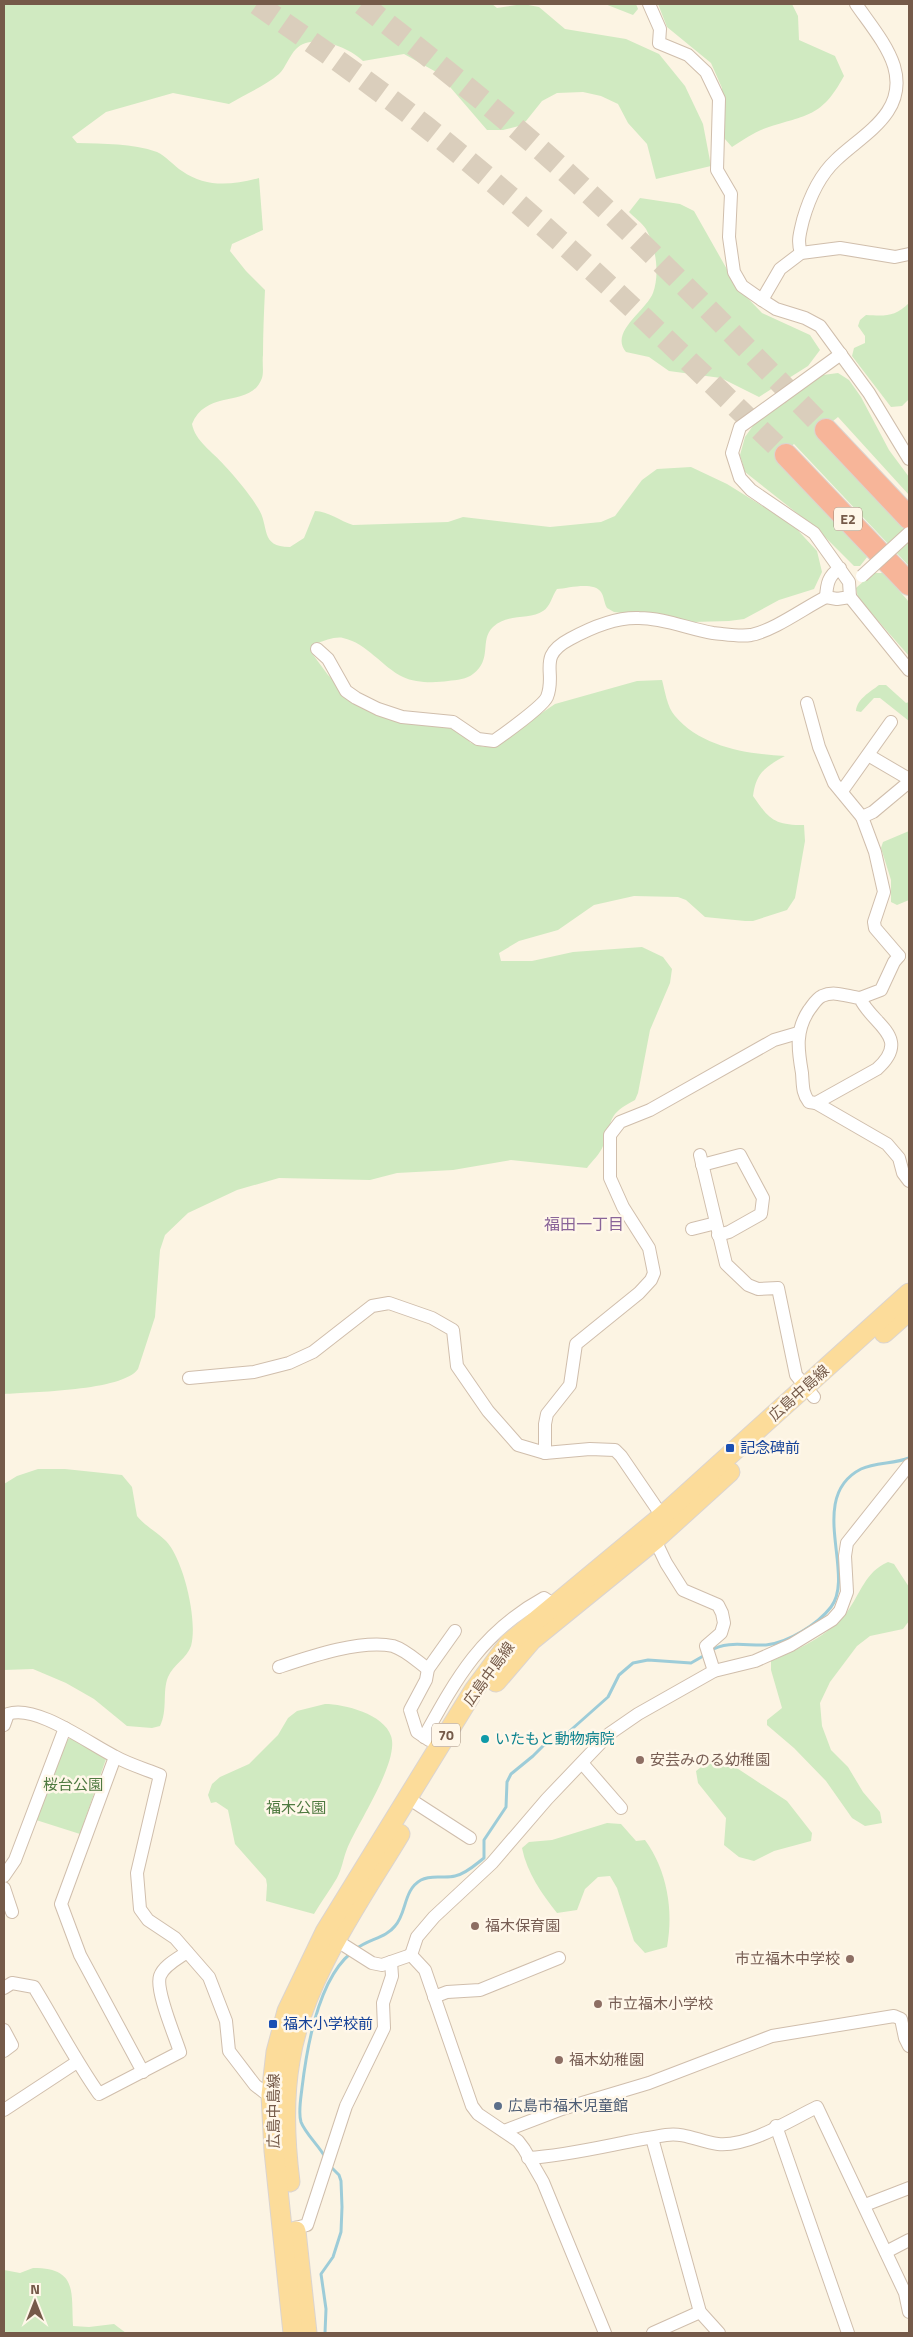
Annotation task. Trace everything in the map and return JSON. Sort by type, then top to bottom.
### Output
[{"type":"highway","points":[[826,430],[909,518]]},
{"type":"highway","name":"E2","points":[[786,454],[909,584]]},
{"type":"main road","name":"広島中島線","points":[[809,1393],[909,1293]]},
{"type":"main road","name":"広島中島線","points":[[307,2333],[288,2162],[278,2096],[276,2052],[287,2011],[330,1936],[413,1802],[506,1667],[560,1609],[666,1521],[809,1393],[909,1311]]},
{"type":"main road","name":"広島中島線","points":[[413,1802],[439,1747],[474,1690],[509,1643],[560,1609],[655,1540],[666,1521]]},
{"type":"main road","name":"広島中島線","points":[[278,2096],[274,2151],[293,2333]]},
{"type":"street","points":[[650,4],[660,29],[659,43],[688,55],[694,60],[706,72],[719,99],[717,170],[731,194],[729,237],[734,272],[742,286],[776,309],[820,326],[869,393],[909,460]]},
{"type":"street","points":[[801,253],[797,242],[807,206],[819,182],[834,161],[878,126],[889,110],[895,92],[894,66],[888,52],[856,4]]},
{"type":"street","points":[[762,300],[780,270],[801,253],[840,248],[895,258],[909,254]]},
{"type":"street","points":[[841,354],[740,427],[732,453],[740,478],[750,490],[814,533],[849,582],[850,597],[909,670]]},
{"type":"street","points":[[849,582],[862,576],[909,533]]},
{"type":"street","points":[[826,597],[828,582],[832,573],[840,568]]},
{"type":"street","points":[[317,649],[328,659],[346,691],[356,698],[378,709],[402,717],[453,722],[478,739],[494,741],[546,700],[549,688],[548,662],[555,650],[569,639],[624,618],[640,618],[727,635],[751,635],[765,630],[826,597],[837,599],[850,597]]},
{"type":"street","points":[[806,702],[834,783],[862,816],[875,852],[884,892],[874,928],[904,956],[894,962],[881,990],[860,998],[848,993],[824,995],[815,1001],[798,1033],[803,1095],[809,1102],[816,1103],[887,1144],[899,1158],[903,1173],[909,1181]]},
{"type":"street","points":[[842,791],[891,722]]},
{"type":"street","points":[[862,816],[873,812],[909,780],[868,755]]},
{"type":"street","points":[[816,1103],[886,1062],[892,1050],[893,1038],[863,1005],[860,998]]},
{"type":"street","points":[[545,1453],[544,1424],[547,1414],[570,1386],[576,1344],[639,1293],[651,1280],[654,1273],[649,1248],[623,1207],[610,1178],[610,1135],[620,1122],[650,1110],[774,1040],[798,1033]]},
{"type":"street","points":[[692,1229],[717,1229],[729,1232],[761,1214],[763,1198],[740,1155],[701,1160],[717,1229],[726,1264],[748,1286],[758,1289],[778,1288],[796,1375],[809,1393]]},
{"type":"street","points":[[189,1378],[254,1372],[289,1363],[313,1352],[372,1306],[389,1303],[432,1318],[453,1330],[457,1366],[488,1411],[518,1445],[545,1453],[590,1449],[615,1450],[666,1521]]},
{"type":"street","points":[[411,1955],[417,1937],[434,1917],[492,1863],[582,1763],[623,1724],[714,1671],[755,1661],[773,1654],[832,1620],[840,1611],[847,1592],[844,1556],[847,1543],[909,1465]]},
{"type":"street","points":[[655,1540],[666,1563],[683,1590],[718,1606],[722,1613],[724,1623],[721,1633],[706,1646],[714,1671]]},
{"type":"street","points":[[424,1736],[463,1670],[489,1637],[525,1609],[544,1598],[560,1609]]},
{"type":"street","points":[[439,1747],[416,1732],[410,1710],[426,1680],[428,1669],[455,1631]]},
{"type":"street","points":[[279,1667],[337,1650],[387,1646],[402,1650],[428,1669]]},
{"type":"street","points":[[4,1726],[8,1714],[16,1711],[27,1713],[65,1728],[115,1758],[160,1775],[137,1873],[140,1909],[148,1920],[175,1938],[209,1977],[226,2021],[229,2051],[255,2085],[278,2096]]},
{"type":"street","points":[[4,1876],[15,1860],[65,1728]]},
{"type":"street","points":[[115,1758],[61,1904],[80,1955],[143,2072]]},
{"type":"street","points":[[582,1763],[621,1808]]},
{"type":"street","points":[[413,1802],[470,1838]]},
{"type":"street","points":[[4,1888],[12,1912]]},
{"type":"street","points":[[330,1936],[372,1963],[382,1965],[411,1955]]},
{"type":"street","points":[[4,1988],[12,1983],[34,1986],[73,2050],[77,2062],[99,2094],[180,2052],[160,1991],[160,1976],[166,1968],[187,1952]]},
{"type":"street","points":[[411,1955],[425,1970],[472,2106],[478,2114],[518,2140],[543,2182],[605,2333]]},
{"type":"street","points":[[434,1996],[447,1992],[480,1990],[559,1958]]},
{"type":"street","points":[[295,2228],[306,2225],[346,2106],[384,2028],[383,2003],[392,1976],[392,1962]]},
{"type":"street","points":[[504,2131],[562,2109],[649,2083],[772,2036],[894,2016],[901,2019],[905,2038],[909,2046]]},
{"type":"street","points":[[4,2030],[12,2045],[4,2051]]},
{"type":"street","points":[[4,2110],[77,2062]]},
{"type":"street","points":[[528,2158],[566,2156],[606,2145],[669,2135],[688,2135],[717,2144],[727,2144],[756,2137],[817,2107],[905,2293],[909,2312]]},
{"type":"street","points":[[776,2126],[848,2333]]},
{"type":"street","points":[[652,2138],[700,2312],[719,2333]]},
{"type":"street","points":[[865,2205],[909,2188]]},
{"type":"street","points":[[886,2252],[909,2240]]},
{"type":"street","points":[[653,2333],[700,2312]]},
{"type":"green space","points":[[4,4],[492,4],[497,8],[523,4],[539,7],[565,29],[626,39],[659,54],[685,86],[703,124],[711,166],[656,179],[647,144],[628,123],[618,104],[601,96],[583,92],[557,93],[542,101],[526,121],[519,126],[503,130],[487,130],[438,73],[404,54],[363,61],[349,51],[330,43],[321,42],[303,44],[296,49],[279,74],[229,104],[173,93],[106,112],[72,137],[77,143],[128,145],[157,152],[179,169],[210,183],[239,182],[259,178],[263,230],[232,244],[230,251],[265,290],[262,378],[249,393],[208,406],[199,413],[192,424],[197,436],[233,475],[254,502],[262,515],[269,539],[274,543],[290,547],[304,538],[315,511],[320,511],[353,525],[448,522],[463,517],[550,527],[601,522],[615,516],[642,480],[657,469],[691,467],[727,484],[793,525],[817,551],[822,572],[814,589],[779,600],[744,619],[729,621],[693,622],[614,612],[607,608],[598,589],[580,586],[557,589],[549,604],[538,614],[505,620],[493,627],[487,638],[483,662],[473,674],[462,679],[443,682],[419,681],[403,677],[395,673],[360,645],[343,638],[334,638],[317,643],[311,652],[328,675],[361,706],[457,730],[471,743],[484,747],[496,744],[555,704],[637,681],[662,680],[672,712],[686,727],[698,735],[711,742],[740,751],[785,756],[767,767],[759,776],[753,796],[773,819],[786,824],[804,825],[805,841],[795,898],[787,910],[753,921],[745,921],[705,917],[686,900],[678,897],[634,896],[594,905],[558,930],[519,941],[499,953],[501,961],[532,961],[573,952],[642,947],[663,957],[672,969],[670,983],[650,1030],[638,1093],[635,1100],[619,1110],[612,1118],[602,1149],[587,1168],[511,1160],[453,1170],[397,1173],[370,1180],[279,1178],[237,1190],[188,1213],[165,1235],[160,1250],[155,1317],[138,1369],[129,1376],[115,1382],[96,1386],[4,1394]]},
{"type":"green space","points":[[605,4],[636,4],[638,9],[633,15]]},
{"type":"green space","points":[[658,4],[792,4],[798,16],[799,40],[835,56],[844,76],[828,100],[812,113],[762,130],[732,147],[724,138],[722,88],[711,63],[667,27]]},
{"type":"green space","points":[[640,198],[680,204],[694,211],[737,287],[762,313],[810,335],[820,350],[808,366],[759,397],[721,378],[669,371],[649,357],[626,352],[622,344],[625,329],[649,300],[653,293],[656,278],[656,261],[649,236],[646,229],[629,212]]},
{"type":"green space","points":[[909,303],[909,399],[902,406],[891,407],[852,356],[854,348],[865,343],[865,336],[858,326],[860,320],[866,315],[894,313]]},
{"type":"green space","points":[[838,373],[849,380],[861,397],[889,450],[909,477],[909,495],[838,417],[822,430],[909,529],[909,566],[794,444],[778,457],[868,556],[860,566],[854,566],[817,529],[745,472],[740,455],[745,437],[757,420],[823,375]]},
{"type":"green space","points":[[873,573],[884,573],[909,602],[909,656],[858,598],[856,588]]},
{"type":"green space","points":[[879,685],[886,685],[906,703],[909,702],[909,721],[880,698],[874,698],[861,712],[856,711],[861,699]]},
{"type":"green space","points":[[909,831],[909,900],[897,905],[891,902],[891,880],[881,848],[883,842]]},
{"type":"green space","points":[[38,1469],[65,1469],[122,1475],[132,1487],[137,1516],[166,1541],[173,1550],[184,1576],[188,1592],[193,1622],[193,1635],[189,1650],[168,1677],[165,1689],[164,1714],[160,1726],[152,1728],[127,1726],[94,1699],[66,1683],[33,1669],[4,1670],[4,1484],[17,1476]]},
{"type":"green space","points":[[888,1562],[894,1564],[909,1587],[909,1621],[903,1629],[870,1636],[857,1646],[830,1682],[820,1703],[822,1726],[831,1750],[848,1767],[863,1792],[880,1812],[882,1823],[865,1826],[852,1818],[826,1781],[794,1748],[767,1725],[767,1720],[782,1708],[771,1670],[771,1661],[802,1647],[832,1628],[847,1612],[874,1571]]},
{"type":"green space","name":"福木公園","points":[[325,1704],[352,1708],[372,1716],[387,1728],[391,1736],[392,1747],[384,1776],[347,1849],[339,1875],[314,1914],[266,1901],[266,1879],[235,1844],[228,1810],[216,1802],[211,1803],[208,1795],[212,1784],[220,1777],[249,1764],[278,1735],[288,1718],[297,1711]]},
{"type":"green space","name":"桜台公園","points":[[71,1738],[106,1759],[80,1834],[36,1820],[65,1740]]},
{"type":"green space","points":[[720,1757],[787,1801],[812,1833],[811,1841],[774,1851],[754,1861],[739,1857],[724,1845],[726,1818],[698,1783],[696,1771],[709,1761]]},
{"type":"green space","points":[[607,1823],[621,1824],[636,1841],[645,1840],[659,1864],[669,1905],[670,1919],[667,1947],[645,1953],[634,1941],[617,1888],[610,1876],[598,1877],[585,1889],[577,1910],[557,1913],[531,1875],[522,1848],[529,1842],[552,1840]]},
{"type":"green space","points":[[33,2268],[48,2269],[58,2272],[65,2277],[71,2293],[73,2326],[89,2327],[114,2324],[126,2333],[4,2333],[4,2270],[20,2273]]},
{"type":"waterway","points":[[710,1651],[730,1645],[766,1645],[784,1641],[802,1632],[818,1620],[831,1607],[837,1593],[838,1576],[834,1517],[837,1498],[845,1482],[866,1467],[909,1458]]},
{"type":"waterway","points":[[356,1949],[382,1936],[395,1926],[402,1915],[408,1896],[415,1884],[429,1877],[459,1875],[484,1858],[484,1840],[506,1807],[507,1782],[511,1774],[543,1746],[563,1737],[608,1697],[619,1675],[633,1663],[648,1660],[691,1663],[705,1655]]},
{"type":"waterway","points":[[325,2157],[301,2122],[301,2096],[311,2034],[322,1997],[330,1980],[351,1953]]},
{"type":"waterway","points":[[325,2333],[326,2309],[321,2274],[333,2257],[341,2232],[342,2207],[341,2181],[339,2175],[331,2167]]},
{"type":"tunnel","points":[[257,4],[384,94],[519,204],[609,286],[786,455]]},
{"type":"tunnel","points":[[362,4],[554,161],[705,306],[826,430]]},
{"type":"place","name":"記念碑前","points":[[730,1448]]},
{"type":"place","name":"いたもと動物病院","points":[[485,1739]]},
{"type":"place","name":"安芸みのる幼稚園","points":[[640,1760]]},
{"type":"place","name":"福木保育園","points":[[475,1926]]},
{"type":"place","name":"市立福木中学校","points":[[850,1959]]},
{"type":"place","name":"市立福木小学校","points":[[598,2004]]},
{"type":"place","name":"福木小学校前","points":[[273,2024]]},
{"type":"place","name":"福木幼稚園","points":[[559,2060]]},
{"type":"place","name":"広島市福木児童館","points":[[498,2106]]},
{"type":"district","name":"福田一丁目","points":[[584,1224]]}]
